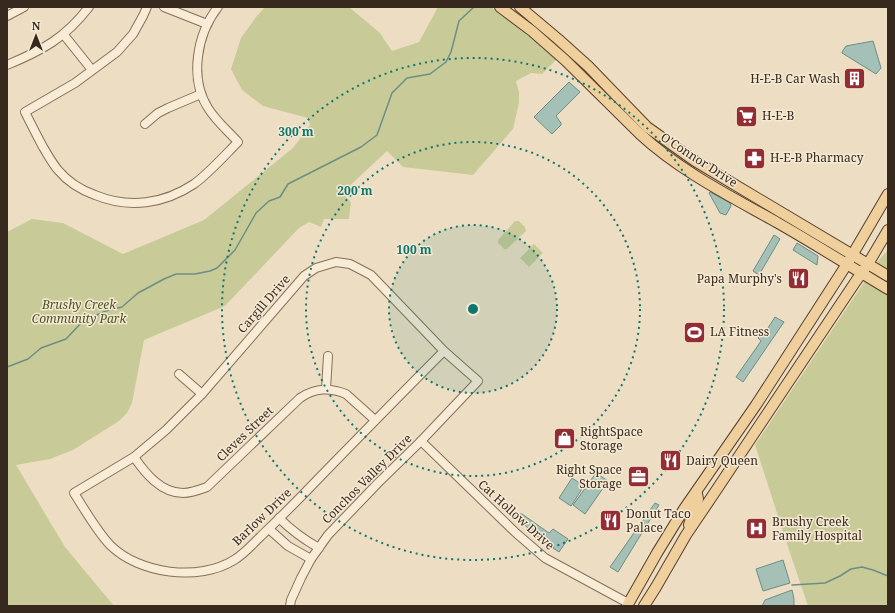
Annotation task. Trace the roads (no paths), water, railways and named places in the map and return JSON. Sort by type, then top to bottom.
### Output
[{"type":"main road","name":"O'Connor Drive","points":[[500,7],[532,31],[565,60],[650,144],[677,163],[742,203],[888,289]]},
{"type":"main road","name":"O'Connor Drive","points":[[520,7],[588,66],[647,127],[691,159],[888,276]]},
{"type":"main road","points":[[677,163],[696,171],[737,194],[745,195],[748,193]]},
{"type":"main road","points":[[627,605],[684,509],[760,398],[847,264],[888,194]]},
{"type":"main road","points":[[742,203],[749,199],[769,210],[786,215]]},
{"type":"main road","points":[[644,606],[686,535],[868,264],[888,230]]},
{"type":"main road","points":[[712,470],[708,485],[711,494],[714,495]]},
{"type":"main road","points":[[686,535],[698,500],[698,495],[696,492]]},
{"type":"street","points":[[7,16],[24,7]]},
{"type":"street","points":[[7,65],[38,51],[64,35],[89,7]]},
{"type":"street","points":[[147,7],[130,38],[113,55],[75,83],[24,112],[52,163],[63,176],[86,192],[104,199],[133,204],[153,201],[186,189],[202,177],[238,142],[207,108],[201,94],[197,76],[198,55],[207,24],[218,7]]},
{"type":"street","points":[[164,7],[207,24]]},
{"type":"street","points":[[64,35],[92,70]]},
{"type":"street","points":[[145,124],[158,113],[201,94]]},
{"type":"street","name":"Cargill Drive","points":[[74,493],[134,456],[166,430],[202,394],[304,276],[316,268],[336,262],[350,264],[371,275],[444,351],[478,381]]},
{"type":"street","name":"Barlow Drive","points":[[74,493],[97,528],[111,545],[130,560],[149,568],[182,573],[224,566],[235,560],[250,547],[444,351]]},
{"type":"street","points":[[326,389],[328,356]]},
{"type":"street","points":[[179,374],[202,394]]},
{"type":"street","name":"Conchos Valley Drive","points":[[290,606],[291,600],[311,559],[328,535],[478,381]]},
{"type":"street","name":"Cleves Street","points":[[134,456],[147,474],[156,483],[172,492],[183,493],[197,491],[207,487],[307,393],[315,390],[326,389],[340,391],[346,394],[375,420]]},
{"type":"street","name":"Cat Hollow Drive","points":[[421,441],[470,490],[545,558],[627,605]]},
{"type":"street","points":[[279,518],[288,528],[302,539],[319,548]]},
{"type":"street","points":[[269,528],[288,546],[311,559]]},
{"type":"waterway","points":[[7,367],[28,359],[41,348],[66,339],[83,321],[106,311],[122,307],[138,293],[164,279],[176,274],[195,274],[217,268],[235,250],[256,213],[269,201],[280,197],[288,184],[361,147],[377,135],[392,93],[407,78],[430,74],[446,62],[451,52],[459,21],[474,7]]},
{"type":"waterway","points":[[792,585],[825,583],[851,569],[862,567],[888,576]]},
{"type":"place","name":"H-E-B Car Wash","points":[[855,79]]},
{"type":"place","name":"H-E-B","points":[[747,116]]},
{"type":"place","name":"H-E-B Pharmacy","points":[[755,158]]},
{"type":"place","name":"Papa Murphy's","points":[[798,279]]},
{"type":"place","name":"LA Fitness","points":[[695,332]]},
{"type":"place","name":"RightSpace Storage","points":[[564,439]]},
{"type":"place","name":"Dairy Queen","points":[[671,461]]},
{"type":"place","name":"Right Space Storage","points":[[638,477]]},
{"type":"place","name":"Donut Taco Palace","points":[[610,521]]},
{"type":"place","name":"Brushy Creek Family Hospital","points":[[757,529]]},
{"type":"park label","name":"Brushy Creek Community Park","points":[[79,312]]}]
